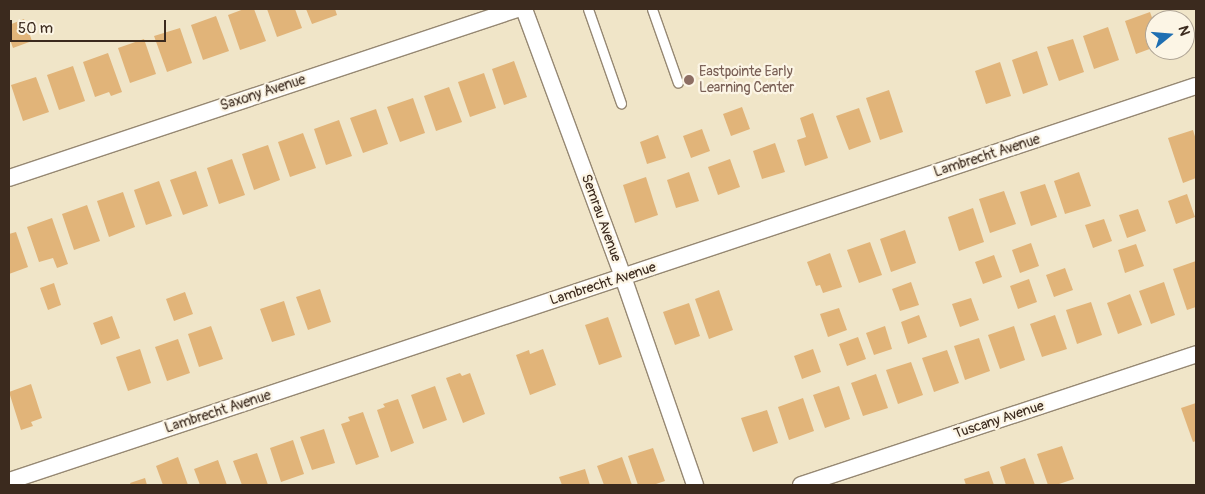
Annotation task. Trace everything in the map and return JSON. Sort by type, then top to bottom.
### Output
[{"type":"street","name":"Saxony Avenue","points":[[9,178],[517,9]]},
{"type":"street","name":"Semrau Avenue","points":[[524,9],[622,277],[695,485]]},
{"type":"street","name":"Lambrecht Avenue","points":[[9,481],[1196,86]]},
{"type":"street","name":"Tuscany Avenue","points":[[801,485],[1196,354]]},
{"type":"lane","points":[[588,9],[621,103]]},
{"type":"lane","points":[[652,9],[678,83]]},
{"type":"building","points":[[244,9],[254,9],[266,41],[240,50],[228,15]]},
{"type":"building","points":[[267,9],[295,9],[302,28],[277,37]]},
{"type":"building","points":[[306,9],[335,9],[337,15],[312,24]]},
{"type":"building","points":[[1145,14],[1145,51],[1136,54],[1125,21]]},
{"type":"building","points":[[216,16],[229,51],[203,60],[191,25]]},
{"type":"building","points":[[24,19],[32,41],[13,48],[9,37],[9,25]]},
{"type":"building","points":[[1108,27],[1119,60],[1094,69],[1083,36]]},
{"type":"building","points":[[180,28],[192,63],[167,72],[154,36]]},
{"type":"building","points":[[144,39],[156,74],[130,83],[118,48]]},
{"type":"building","points":[[1073,39],[1084,72],[1059,81],[1047,47]]},
{"type":"building","points":[[1037,51],[1048,85],[1023,94],[1012,60]]},
{"type":"building","points":[[108,53],[122,92],[111,96],[109,92],[95,97],[83,62]]},
{"type":"building","points":[[514,61],[527,97],[504,105],[492,69]]},
{"type":"building","points":[[1000,62],[1011,96],[986,104],[975,71]]},
{"type":"building","points":[[73,66],[85,101],[59,110],[47,75]]},
{"type":"building","points":[[484,73],[496,108],[470,117],[458,82]]},
{"type":"building","points":[[36,77],[49,112],[23,121],[11,85]]},
{"type":"building","points":[[449,87],[462,122],[436,131],[424,96]]},
{"type":"building","points":[[889,90],[903,132],[880,140],[866,98]]},
{"type":"building","points":[[413,98],[425,133],[400,142],[387,107]]},
{"type":"building","points":[[742,107],[750,129],[731,136],[723,114]]},
{"type":"building","points":[[859,108],[871,142],[849,150],[836,116]]},
{"type":"building","points":[[376,109],[388,144],[363,153],[350,118]]},
{"type":"building","points":[[813,113],[828,158],[805,166],[797,140],[806,137],[800,118]]},
{"type":"building","points":[[339,120],[352,156],[326,165],[314,129]]},
{"type":"building","points":[[702,129],[710,151],[691,158],[683,136]]},
{"type":"building","points":[[1193,130],[1196,140],[1196,178],[1183,183],[1168,138]]},
{"type":"building","points":[[303,133],[316,168],[290,177],[278,142]]},
{"type":"building","points":[[658,135],[666,158],[647,164],[640,142]]},
{"type":"building","points":[[775,143],[785,172],[762,179],[753,151]]},
{"type":"building","points":[[268,145],[280,180],[254,190],[242,154]]},
{"type":"building","points":[[232,159],[245,195],[219,204],[207,168]]},
{"type":"building","points":[[730,159],[740,187],[718,195],[708,167]]},
{"type":"building","points":[[196,171],[208,206],[183,215],[170,180]]},
{"type":"building","points":[[689,172],[699,201],[676,208],[667,180]]},
{"type":"building","points":[[1079,172],[1091,206],[1065,214],[1054,181]]},
{"type":"building","points":[[646,177],[658,215],[635,223],[623,185]]},
{"type":"building","points":[[159,181],[172,216],[146,225],[134,190]]},
{"type":"building","points":[[1045,184],[1057,217],[1031,226],[1020,192]]},
{"type":"building","points":[[1004,191],[1016,224],[990,233],[979,199]]},
{"type":"building","points":[[123,192],[135,227],[109,237],[97,201]]},
{"type":"building","points":[[1187,194],[1195,217],[1176,224],[1168,201]]},
{"type":"building","points":[[87,205],[100,241],[74,250],[62,214]]},
{"type":"building","points":[[973,208],[984,242],[959,251],[948,217]]},
{"type":"building","points":[[1138,209],[1146,231],[1127,238],[1119,215]]},
{"type":"building","points":[[52,218],[68,264],[57,268],[53,258],[39,262],[27,227]]},
{"type":"building","points":[[1104,219],[1112,241],[1093,248],[1085,225]]},
{"type":"building","points":[[905,230],[916,263],[891,272],[880,239]]},
{"type":"building","points":[[16,232],[28,267],[9,274],[9,234]]},
{"type":"building","points":[[870,242],[882,275],[859,283],[847,250]]},
{"type":"building","points":[[1031,243],[1039,266],[1020,273],[1012,250]]},
{"type":"building","points":[[1136,244],[1144,266],[1125,273],[1118,250]]},
{"type":"building","points":[[830,253],[842,287],[823,293],[820,285],[816,286],[807,262]]},
{"type":"building","points":[[994,255],[1002,277],[983,284],[975,262]]},
{"type":"building","points":[[1196,261],[1196,307],[1187,310],[1173,269]]},
{"type":"building","points":[[1065,268],[1073,290],[1054,297],[1046,275]]},
{"type":"building","points":[[1029,279],[1037,302],[1018,309],[1010,286]]},
{"type":"building","points":[[911,282],[919,305],[900,311],[892,289]]},
{"type":"building","points":[[1164,282],[1175,315],[1151,324],[1139,291]]},
{"type":"building","points":[[54,283],[61,305],[48,310],[40,288]]},
{"type":"building","points":[[320,289],[331,322],[308,330],[296,297]]},
{"type":"building","points":[[719,290],[733,330],[709,339],[695,299]]},
{"type":"building","points":[[185,292],[193,314],[174,321],[166,299]]},
{"type":"building","points":[[1130,294],[1142,325],[1118,334],[1107,303]]},
{"type":"building","points":[[971,298],[979,320],[960,327],[952,304]]},
{"type":"building","points":[[284,301],[295,335],[272,342],[260,309]]},
{"type":"building","points":[[1091,302],[1102,335],[1077,344],[1066,310]]},
{"type":"building","points":[[689,303],[700,336],[675,345],[663,312]]},
{"type":"building","points":[[839,308],[847,330],[828,337],[820,314]]},
{"type":"building","points":[[919,315],[927,337],[908,344],[901,322]]},
{"type":"building","points":[[1055,315],[1067,349],[1042,357],[1030,324]]},
{"type":"building","points":[[112,316],[120,338],[101,345],[93,323]]},
{"type":"building","points":[[608,317],[622,357],[599,365],[585,325]]},
{"type":"building","points":[[211,326],[223,359],[199,367],[188,334]]},
{"type":"building","points":[[885,326],[892,349],[874,355],[866,333]]},
{"type":"building","points":[[1014,326],[1025,360],[1000,369],[988,335]]},
{"type":"building","points":[[858,337],[866,359],[847,366],[839,344]]},
{"type":"building","points":[[979,338],[990,371],[965,380],[954,346]]},
{"type":"building","points":[[178,339],[190,373],[167,381],[155,347]]},
{"type":"building","points":[[140,349],[151,383],[128,391],[116,357]]},
{"type":"building","points":[[543,349],[556,385],[530,395],[516,355],[529,350],[530,354]]},
{"type":"building","points":[[813,349],[821,372],[802,379],[794,356]]},
{"type":"building","points":[[947,350],[959,383],[934,392],[922,358]]},
{"type":"building","points":[[911,362],[923,395],[898,404],[886,370]]},
{"type":"building","points":[[460,373],[462,376],[470,373],[485,414],[463,423],[446,378]]},
{"type":"building","points":[[876,374],[888,408],[863,416],[851,383]]},
{"type":"building","points":[[31,384],[42,418],[31,422],[33,426],[21,430],[9,392]]},
{"type":"building","points":[[435,386],[447,420],[423,429],[411,395]]},
{"type":"building","points":[[839,386],[850,419],[825,428],[813,395]]},
{"type":"building","points":[[803,398],[814,431],[789,440],[778,407]]},
{"type":"building","points":[[398,399],[414,443],[391,452],[377,410],[385,407],[383,404]]},
{"type":"building","points":[[1196,403],[1196,441],[1193,442],[1181,408]]},
{"type":"building","points":[[767,410],[778,443],[753,452],[741,418]]},
{"type":"building","points":[[363,412],[379,457],[356,465],[341,424],[350,421],[348,417]]},
{"type":"building","points":[[324,429],[335,463],[312,470],[300,437]]},
{"type":"building","points":[[293,440],[304,474],[281,482],[270,448]]},
{"type":"building","points":[[1062,446],[1074,479],[1056,485],[1048,485],[1037,454]]},
{"type":"building","points":[[653,448],[665,481],[653,485],[638,485],[628,456]]},
{"type":"building","points":[[257,453],[268,485],[242,485],[233,461]]},
{"type":"building","points":[[178,457],[188,485],[163,485],[156,466]]},
{"type":"building","points":[[622,457],[632,485],[604,485],[597,466]]},
{"type":"building","points":[[1025,458],[1035,485],[1006,485],[1000,467]]},
{"type":"building","points":[[218,460],[227,485],[200,485],[194,469]]},
{"type":"building","points":[[585,469],[590,485],[562,485],[559,477]]},
{"type":"building","points":[[989,471],[994,485],[966,485],[964,479]]},
{"type":"building","points":[[145,478],[147,485],[131,485],[130,483]]},
{"type":"place","name":"Eastpointe Early Learning Center","points":[[689,80]]}]
